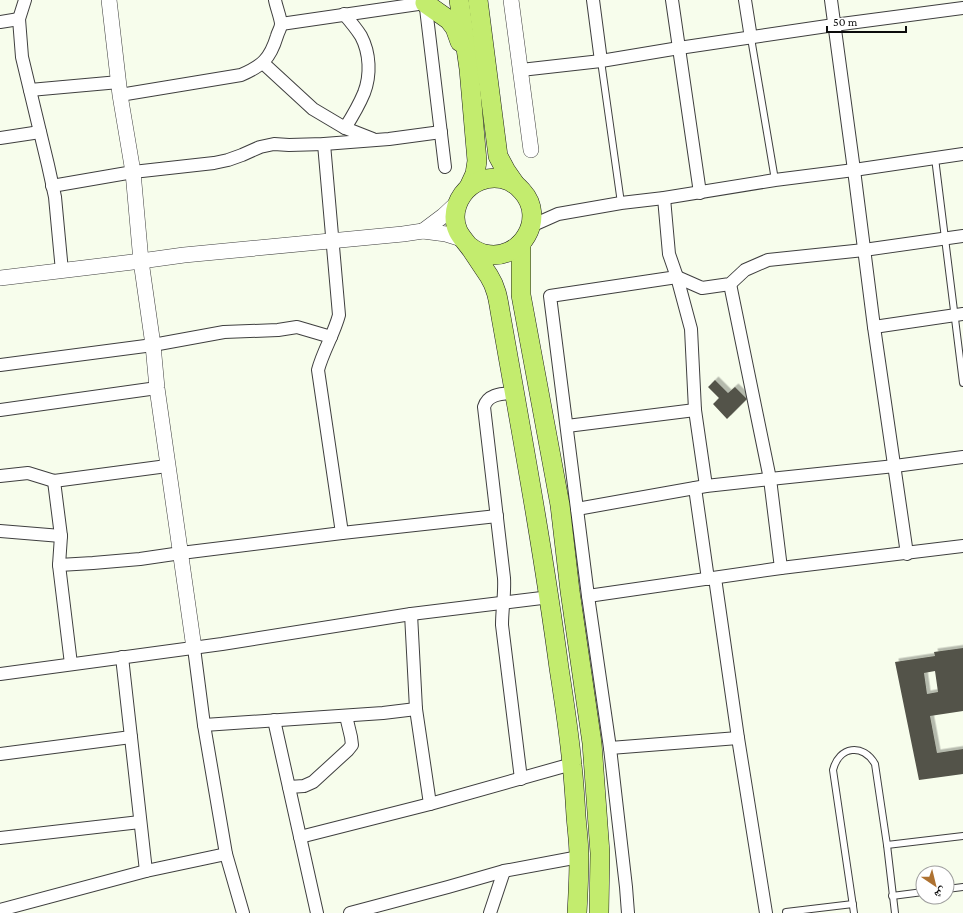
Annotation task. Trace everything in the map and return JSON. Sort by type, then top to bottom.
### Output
[{"type":"main road","points":[[459,0],[469,69],[477,161],[475,174],[469,187]]},
{"type":"main road","points":[[465,243],[477,252],[496,255],[505,254],[522,243],[531,226],[532,217],[528,198],[515,184],[498,156],[478,0]]},
{"type":"main road","points":[[425,2],[453,24],[469,69]]},
{"type":"main road","points":[[515,184],[496,178],[478,181],[462,194],[455,212],[455,221],[457,231],[490,277],[497,293],[515,393],[550,597],[572,764],[579,857],[577,913]]},
{"type":"main road","points":[[522,243],[521,295],[560,505],[592,743],[600,853],[599,913]]},
{"type":"street","points":[[25,0],[19,19],[22,57],[55,197],[62,271]]},
{"type":"street","points":[[109,0],[119,88],[133,172],[141,261],[153,345],[167,466],[181,552],[204,725],[226,854],[244,913]]},
{"type":"street","points":[[30,90],[119,88],[241,75],[263,63],[271,53],[281,24],[275,0]]},
{"type":"street","points":[[511,0],[531,150]]},
{"type":"street","points":[[593,0],[601,61]]},
{"type":"street","points":[[672,0],[700,192]]},
{"type":"street","points":[[745,0],[750,38]]},
{"type":"street","points":[[831,0],[874,327],[906,554]]},
{"type":"street","points":[[281,24],[425,2],[445,167]]},
{"type":"street","points":[[521,70],[601,61],[679,48],[963,8]]},
{"type":"street","points":[[344,14],[361,37],[366,48],[368,61],[368,76],[364,93],[346,128]]},
{"type":"street","points":[[0,22],[19,19]]},
{"type":"street","points":[[263,63],[313,108],[346,128],[376,140]]},
{"type":"street","points":[[0,138],[40,132]]},
{"type":"street","points":[[52,186],[133,172],[221,161],[242,155],[260,147],[274,144],[324,144],[376,140],[441,132]]},
{"type":"street","points":[[324,144],[339,315],[318,370],[342,533]]},
{"type":"street","points":[[531,226],[558,214],[621,203],[963,154]]},
{"type":"street","points":[[664,198],[669,254],[677,277],[690,329],[694,410],[712,579],[766,913]]},
{"type":"street","points":[[423,231],[443,216],[458,202]]},
{"type":"street","points":[[531,207],[558,214]]},
{"type":"street","points":[[0,278],[141,261],[184,254],[332,241],[423,231],[446,234],[465,243]]},
{"type":"street","points":[[628,913],[610,748],[588,596],[550,296],[677,277],[702,288],[730,284],[745,270],[768,260],[864,250],[963,236]]},
{"type":"street","points":[[730,284],[770,479],[782,568]]},
{"type":"street","points":[[874,327],[959,314]]},
{"type":"street","points":[[0,365],[153,345],[224,332],[278,330],[297,327],[331,337]]},
{"type":"street","points":[[0,410],[157,388]]},
{"type":"street","points":[[515,393],[494,396],[487,400],[484,407],[504,587],[502,625],[520,779]]},
{"type":"street","points":[[567,426],[694,410]]},
{"type":"street","points":[[577,509],[701,487],[963,457]]},
{"type":"street","points":[[0,476],[28,473],[54,481],[167,466]]},
{"type":"street","points":[[54,481],[61,536],[59,565],[71,664]]},
{"type":"street","points":[[59,565],[140,559],[181,552],[497,516]]},
{"type":"street","points":[[0,531],[61,536]]},
{"type":"street","points":[[588,596],[782,568],[963,546]]},
{"type":"street","points":[[0,674],[194,648],[411,614],[503,604],[550,597]]},
{"type":"street","points":[[411,614],[416,709],[430,804]]},
{"type":"street","points":[[122,657],[146,872]]},
{"type":"street","points":[[204,725],[383,714],[416,709]]},
{"type":"street","points":[[289,787],[304,786],[313,782],[348,750],[352,745],[346,716]]},
{"type":"street","points":[[274,720],[317,913]]},
{"type":"street","points":[[0,754],[131,737]]},
{"type":"street","points":[[610,748],[738,738]]},
{"type":"street","points":[[300,838],[430,804],[572,764]]},
{"type":"street","points":[[0,838],[140,822]]},
{"type":"street","points":[[0,912],[146,872],[226,854]]},
{"type":"street","points":[[350,913],[504,871],[579,857]]},
{"type":"street","points":[[490,913],[504,871]]},
{"type":"lane","points":[[750,38],[775,180]]},
{"type":"lane","points":[[601,61],[621,203]]},
{"type":"lane","points":[[935,158],[945,239],[959,314],[963,382]]},
{"type":"lane","points":[[854,913],[834,770],[835,763],[839,757],[845,752],[852,750],[860,750],[866,753],[872,758],[875,764],[895,913]]},
{"type":"lane","points":[[887,845],[963,836]]},
{"type":"lane","points":[[892,896],[915,893]]},
{"type":"lane","points":[[786,912],[853,904]]},
{"type":"building","points":[[715,380],[728,393],[735,387],[747,399],[727,419],[713,404],[719,398],[708,387]]},
{"type":"building","points":[[963,648],[963,711],[930,716],[937,753],[963,749],[963,774],[919,780],[895,662],[935,656],[934,652]],"holes":[[[935,671],[938,692],[927,694],[924,673]]]}]
